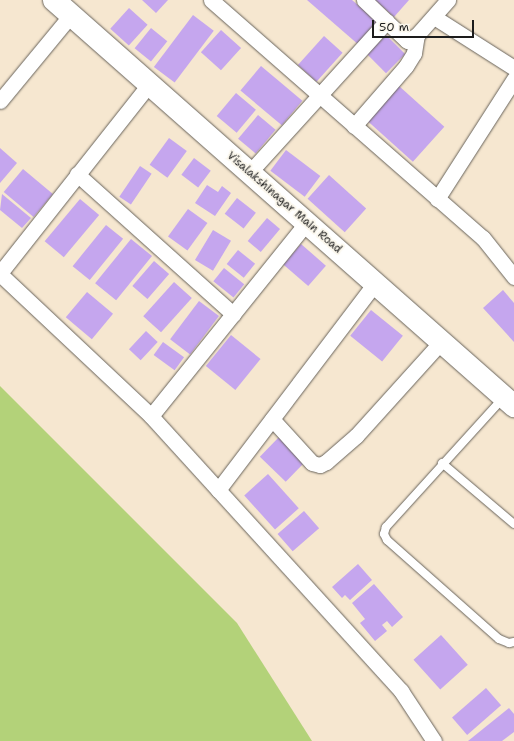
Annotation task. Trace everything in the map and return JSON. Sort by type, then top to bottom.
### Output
[{"type":"street","name":"Visalakshinagar Main Road","points":[[54,0],[509,402]]},
{"type":"street","points":[[211,0],[482,238],[514,277]]},
{"type":"street","points":[[364,0],[400,37],[407,41],[417,35],[448,0]]},
{"type":"street","points":[[0,101],[71,15]]},
{"type":"street","points":[[434,17],[514,68]]},
{"type":"street","points":[[249,173],[386,21]]},
{"type":"street","points":[[354,126],[406,66],[414,53],[417,35]]},
{"type":"street","points":[[437,198],[514,79]]},
{"type":"street","points":[[149,84],[0,273],[151,416],[401,691],[434,741]]},
{"type":"street","points":[[77,174],[233,314]]},
{"type":"street","points":[[151,416],[306,222]]},
{"type":"street","points":[[218,490],[375,283]]},
{"type":"street","points":[[272,419],[312,463],[320,465],[326,462],[356,436],[441,342]]},
{"type":"lane","points":[[509,402],[442,463],[386,527],[384,534],[387,540],[499,639],[510,643],[514,642]]},
{"type":"lane","points":[[442,463],[514,524]]},
{"type":"green space","points":[[0,386],[237,623],[312,741],[0,741]]},
{"type":"building","points":[[142,0],[168,0],[156,13]]},
{"type":"building","points":[[307,0],[352,0],[380,24],[360,46]]},
{"type":"building","points":[[375,0],[409,0],[394,17]]},
{"type":"building","points":[[129,8],[148,25],[129,46],[110,29]]},
{"type":"building","points":[[193,15],[214,31],[175,83],[154,67]]},
{"type":"building","points":[[151,28],[167,41],[151,61],[135,48]]},
{"type":"building","points":[[221,30],[241,48],[221,70],[201,52]]},
{"type":"building","points":[[386,35],[405,54],[386,73],[367,54]]},
{"type":"building","points":[[324,36],[343,53],[316,82],[298,65]]},
{"type":"building","points":[[261,66],[302,101],[282,125],[240,91]]},
{"type":"building","points":[[399,86],[444,127],[413,162],[368,121]]},
{"type":"building","points":[[236,93],[256,110],[237,133],[217,116]]},
{"type":"building","points":[[258,115],[276,130],[256,154],[238,139]]},
{"type":"building","points":[[169,138],[187,151],[167,178],[150,165]]},
{"type":"building","points":[[0,148],[17,163],[0,183]]},
{"type":"building","points":[[286,150],[320,176],[305,197],[270,171]]},
{"type":"building","points":[[194,158],[211,171],[198,187],[181,175]]},
{"type":"building","points":[[140,166],[152,174],[131,205],[119,197]]},
{"type":"building","points":[[23,169],[53,194],[34,217],[4,192]]},
{"type":"building","points":[[329,175],[366,208],[345,232],[308,199]]},
{"type":"building","points":[[207,185],[218,192],[222,186],[231,193],[215,216],[195,203]]},
{"type":"building","points":[[2,194],[31,218],[22,228],[0,210]]},
{"type":"building","points":[[237,198],[256,213],[244,229],[225,214]]},
{"type":"building","points":[[80,199],[99,215],[64,257],[45,241]]},
{"type":"building","points":[[188,209],[207,223],[187,251],[168,237]]},
{"type":"building","points":[[267,218],[280,229],[261,252],[248,241]]},
{"type":"building","points":[[106,225],[123,239],[90,280],[73,266]]},
{"type":"building","points":[[213,230],[231,241],[213,271],[195,260]]},
{"type":"building","points":[[131,239],[152,256],[116,300],[95,283]]},
{"type":"building","points":[[301,244],[326,266],[308,286],[283,264]]},
{"type":"building","points":[[238,250],[255,264],[244,278],[227,264]]},
{"type":"building","points":[[154,261],[169,274],[147,299],[132,286]]},
{"type":"building","points":[[224,268],[244,284],[234,298],[213,281]]},
{"type":"building","points":[[174,282],[192,298],[161,332],[143,316]]},
{"type":"building","points":[[503,290],[514,303],[514,342],[483,308]]},
{"type":"building","points":[[87,292],[113,314],[92,339],[66,317]]},
{"type":"building","points":[[199,301],[219,316],[190,354],[170,339]]},
{"type":"building","points":[[371,310],[403,336],[382,361],[350,336]]},
{"type":"building","points":[[146,331],[158,342],[141,360],[129,349]]},
{"type":"building","points":[[231,335],[261,359],[235,390],[206,366]]},
{"type":"building","points":[[163,342],[184,357],[175,370],[154,355]]},
{"type":"building","points":[[280,436],[306,461],[286,482],[260,457]]},
{"type":"building","points":[[268,474],[299,508],[275,530],[244,495]]},
{"type":"building","points":[[304,511],[319,528],[293,551],[278,534]]},
{"type":"building","points":[[358,564],[372,580],[350,600],[345,595],[342,598],[332,587]]},
{"type":"building","points":[[374,584],[403,617],[392,627],[387,621],[382,625],[387,631],[375,641],[360,623],[365,619],[352,603]]},
{"type":"building","points":[[441,635],[468,665],[440,689],[414,660]]},
{"type":"building","points":[[486,688],[501,705],[467,735],[452,718]]},
{"type":"building","points":[[509,708],[514,714],[514,732],[502,741],[468,741]]}]
